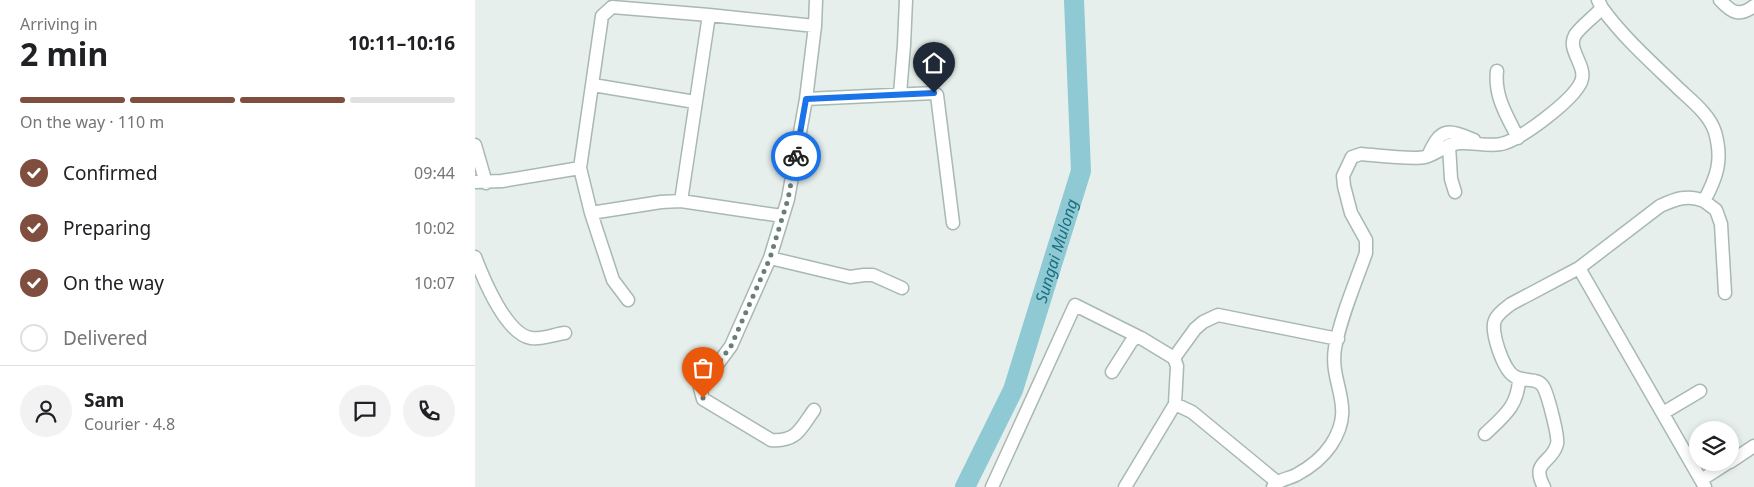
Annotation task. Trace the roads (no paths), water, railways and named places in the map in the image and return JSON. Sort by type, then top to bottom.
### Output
[{"type":"street","points":[[814,410],[794,437],[782,441],[771,440],[703,398],[700,388],[731,346],[770,258],[788,199],[806,99],[815,26],[816,0]]},
{"type":"street","points":[[900,94],[906,0]]},
{"type":"street","points":[[1720,0],[1733,12],[1741,12],[1754,6]]},
{"type":"street","points":[[1175,404],[1192,412],[1275,485],[1296,475],[1323,455],[1331,446],[1341,424],[1343,408],[1335,366],[1335,349],[1366,253],[1366,240],[1351,214],[1346,200],[1343,176],[1347,165],[1352,157],[1361,154],[1423,158],[1449,145],[1459,143],[1500,144],[1518,138],[1560,105],[1582,81],[1583,72],[1572,43],[1575,35],[1600,4],[1615,27],[1703,113],[1715,131],[1720,160],[1713,183],[1704,201]]},
{"type":"street","points":[[627,300],[613,280],[591,213],[580,168],[602,16],[613,7],[815,26]]},
{"type":"street","points":[[681,201],[709,15]]},
{"type":"street","points":[[1497,71],[1495,83],[1498,97],[1518,138]]},
{"type":"street","points":[[593,85],[695,102]]},
{"type":"street","points":[[806,99],[900,94],[934,93],[937,95],[953,223]]},
{"type":"street","points":[[1429,156],[1436,140],[1447,132],[1465,136],[1480,144]]},
{"type":"street","points":[[475,145],[481,183],[580,168]]},
{"type":"street","points":[[1449,145],[1451,179],[1455,192]]},
{"type":"street","points":[[1544,487],[1539,469],[1555,450],[1557,434],[1544,387],[1534,380],[1519,379],[1508,371],[1504,363],[1494,333],[1494,321],[1502,311],[1511,304],[1579,268],[1660,206],[1686,197],[1704,201],[1716,210],[1721,224],[1725,293]]},
{"type":"street","points":[[591,213],[661,202],[681,201],[782,216]]},
{"type":"street","points":[[475,257],[486,286],[514,330],[525,337],[533,339],[565,332]]},
{"type":"street","points":[[770,258],[850,277],[864,274],[873,275],[902,288]]},
{"type":"street","points":[[1579,268],[1703,484],[1718,471]]},
{"type":"street","points":[[992,487],[1075,305],[1141,338],[1174,358],[1177,366],[1175,404],[1125,487]]},
{"type":"street","points":[[1174,358],[1195,329],[1203,322],[1218,315],[1338,339]]},
{"type":"street","points":[[1112,372],[1131,342],[1135,338],[1141,338]]},
{"type":"street","points":[[1485,434],[1516,401],[1519,379]]},
{"type":"street","points":[[1663,412],[1700,392]]},
{"type":"street","points":[[1739,456],[1754,446]]},
{"type":"waterway","name":"Sungai Mulong","points":[[965,487],[1013,390],[1081,171],[1074,0]]}]
